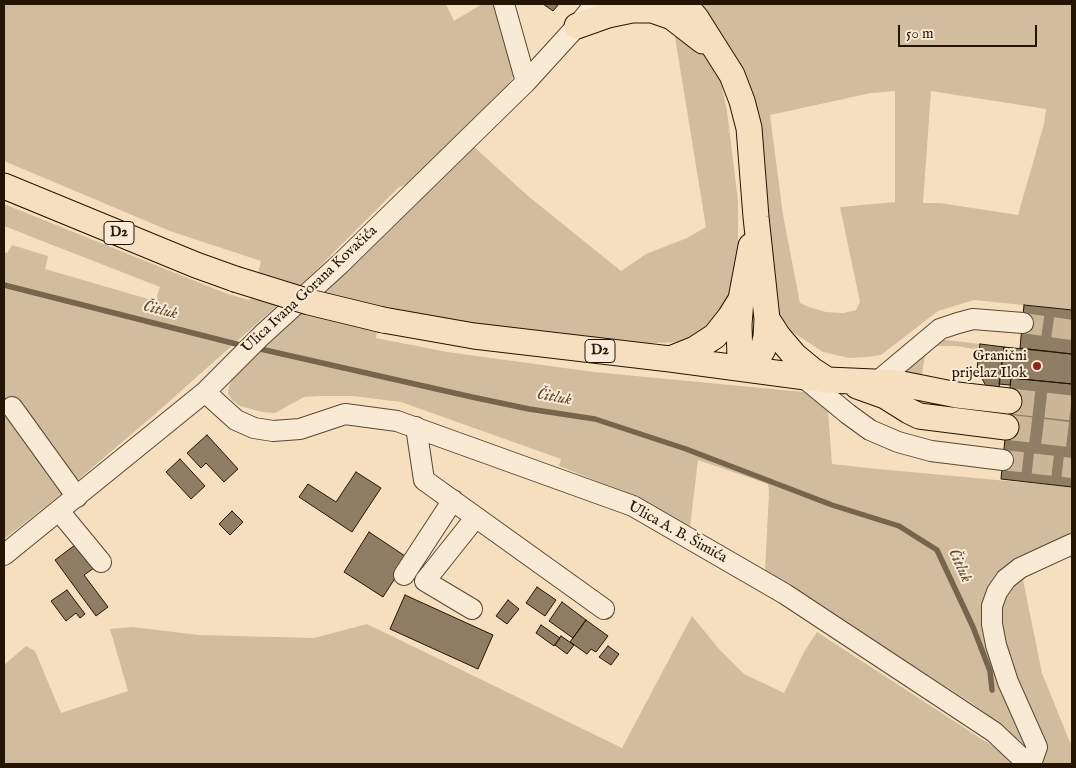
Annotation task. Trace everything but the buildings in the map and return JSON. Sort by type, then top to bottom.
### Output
[{"type":"main road","points":[[684,4],[696,18],[732,75],[742,101],[749,128],[767,319],[763,349],[757,359],[744,369],[740,358],[739,342],[742,299],[756,217]]},
{"type":"main road","points":[[577,26],[608,15],[648,7],[672,17],[719,55]]},
{"type":"main road","name":"D2","points":[[4,186],[196,265],[235,279],[309,302],[383,320],[484,337],[837,381],[897,383],[957,395],[1009,401]]},
{"type":"main road","points":[[670,359],[695,349],[715,336],[742,299]]},
{"type":"main road","points":[[767,319],[795,356],[812,370],[837,381]]},
{"type":"main road","name":"D2","points":[[837,381],[884,396],[919,416],[1006,427]]},
{"type":"street","points":[[504,4],[526,82]]},
{"type":"street","name":"Ulica Ivana Gorana Kovačića","points":[[4,555],[205,392],[241,354],[340,264],[526,82],[595,4]]},
{"type":"street","points":[[878,381],[940,329],[973,319],[1022,323]]},
{"type":"street","points":[[803,377],[870,430],[898,442],[931,451],[1003,460]]},
{"type":"street","name":"Ulica A. B. Šimića","points":[[205,392],[236,420],[254,428],[272,431],[300,429],[345,414],[398,421],[633,506],[785,594],[994,732],[1029,764]]},
{"type":"street","points":[[12,407],[77,497]]},
{"type":"street","points":[[416,427],[424,480],[604,609]]},
{"type":"street","points":[[404,575],[453,500]]},
{"type":"street","points":[[59,511],[100,562]]},
{"type":"street","points":[[472,609],[426,580],[476,517]]},
{"type":"street","points":[[1029,764],[1037,747],[1008,682],[996,646],[992,624],[992,606],[996,592],[1006,579],[1020,568],[1072,544]]},
{"type":"shaded area","points":[[4,4],[446,4],[454,21],[482,4],[495,4],[516,69],[512,79],[502,92],[411,183],[399,187],[308,278],[154,415],[60,495],[4,539],[4,252],[7,253],[12,245],[48,256],[45,269],[155,301],[160,287],[4,226],[4,204],[225,293],[249,300],[253,296],[261,261],[170,231],[4,161]]},
{"type":"shaded area","points":[[693,4],[1072,4],[1072,310],[974,300],[938,311],[881,355],[849,358],[823,352],[788,329],[779,318],[756,145]],"holes":[[[895,91],[895,202],[840,207],[860,302],[856,310],[843,313],[826,312],[809,307],[800,303],[783,215],[770,115],[871,93]],[[931,91],[1046,109],[1044,124],[1018,215],[940,203],[923,203]]]},
{"type":"shaded area","points":[[674,31],[696,45],[720,78],[727,111],[738,201],[738,264],[725,315],[685,342],[649,343],[406,317],[380,310],[376,338],[447,352],[594,372],[804,392],[817,397],[828,411],[832,464],[1072,487],[1072,535],[991,589],[986,590],[983,603],[1026,746],[973,704],[765,571],[768,484],[698,460],[690,527],[634,496],[559,466],[561,459],[401,402],[353,396],[304,397],[275,413],[262,412],[240,406],[228,394],[229,386],[235,374],[376,240],[472,145],[528,196],[621,271],[646,254],[687,238],[706,227]]},
{"type":"shaded area","points":[[938,339],[980,344],[979,350],[956,346],[937,346],[925,356],[921,380],[904,378],[902,368]]},
{"type":"shaded area","points":[[1022,575],[1042,673],[1072,745],[1072,764],[1042,764],[1044,757],[1042,740],[1008,665],[998,628],[1004,595]]},
{"type":"shaded area","points":[[692,616],[719,649],[744,674],[784,693],[804,652],[817,632],[997,749],[1012,764],[4,764],[4,665],[26,646],[35,651],[61,713],[128,691],[110,629],[132,627],[199,635],[314,638],[367,624],[622,748]]},
{"type":"waterway","name":"Čitluk","points":[[4,285],[244,346]]},
{"type":"waterway","name":"Čitluk","points":[[256,348],[529,409],[595,419],[686,449],[832,505],[899,526],[937,550],[973,627],[990,671],[992,690]]},
{"type":"tunnel","points":[[1023,323],[1072,330]]},
{"type":"tunnel","points":[[1009,401],[1072,408]]},
{"type":"tunnel","points":[[1006,427],[1072,435]]},
{"type":"tunnel","points":[[1003,460],[1072,468]]},
{"type":"place","name":"Granični prijelaz Ilok","points":[[1037,366]]}]
